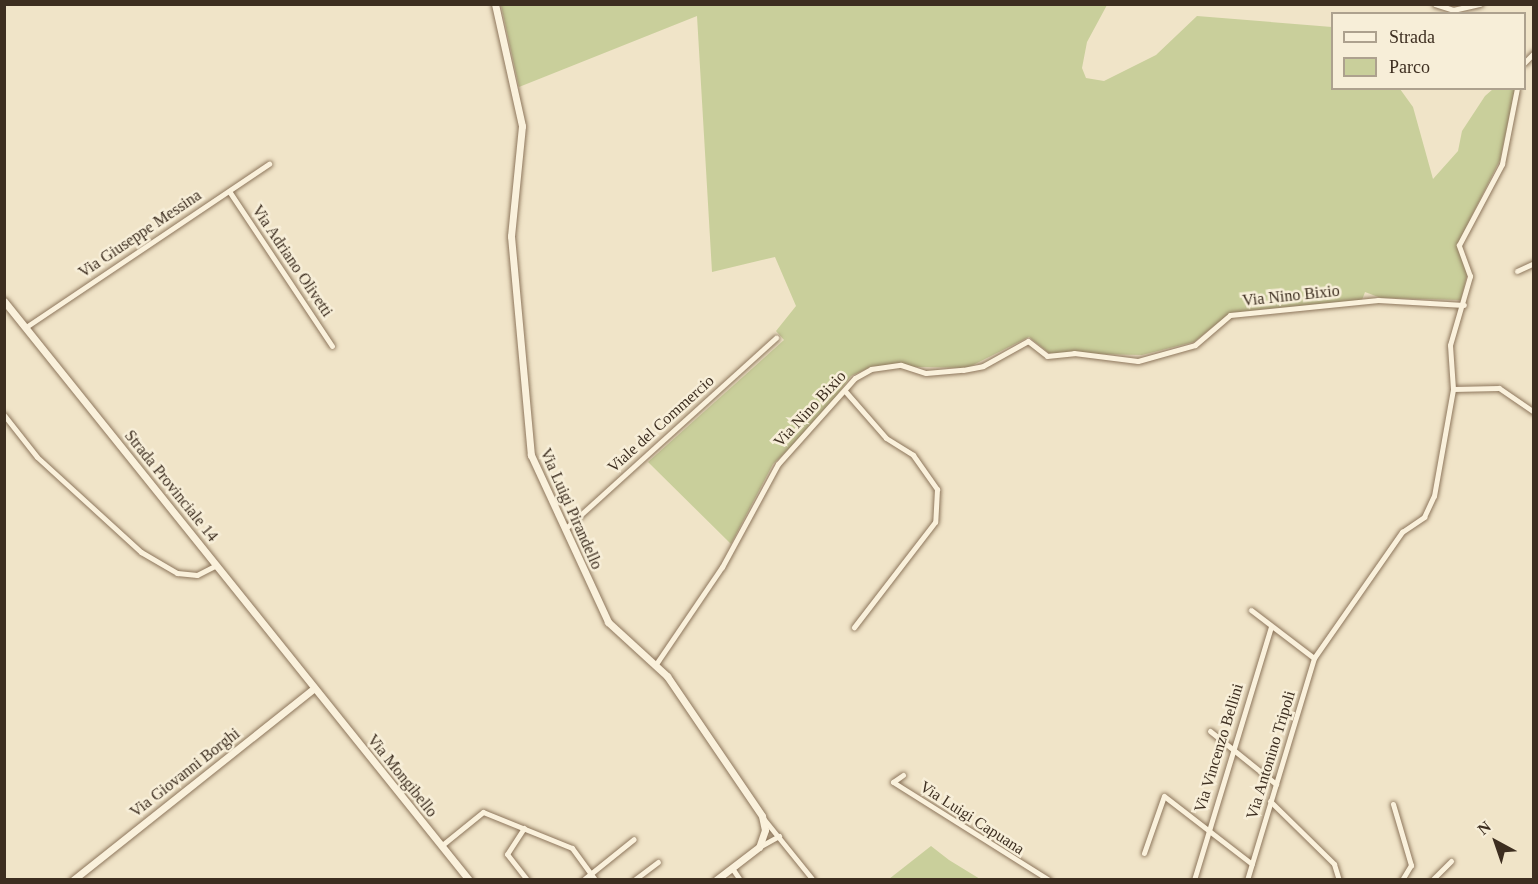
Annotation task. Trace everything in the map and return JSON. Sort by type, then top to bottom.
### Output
[{"type":"street","name":"Via Luigi Pirandello","points":[[495,4],[522,126],[511,236],[527,437],[565,529],[608,622],[656,664],[762,816],[813,879]]},
{"type":"street","points":[[1435,4],[1454,10],[1480,4]]},
{"type":"street","name":"Via Antonino Tripoli","points":[[1247,879],[1314,658],[1402,532],[1424,517],[1434,496],[1453,389],[1450,345],[1464,305],[1470,276],[1459,245],[1502,164],[1517,90]]},
{"type":"street","name":"Via Giuseppe Messina","points":[[26,327],[269,164]]},
{"type":"street","name":"Via Adriano Olivetti","points":[[229,191],[332,346]]},
{"type":"street","points":[[1517,271],[1533,262]]},
{"type":"street","name":"Via Nino Bixio","points":[[656,664],[722,567],[778,464],[845,391],[871,369],[901,365],[926,373],[963,370],[982,366],[1028,341],[1047,356],[1074,353],[1138,361],[1196,345],[1230,315],[1378,300],[1464,305]]},
{"type":"street","name":"Strada Provinciale 14","points":[[4,301],[315,688]]},
{"type":"street","name":"Viale del Commercio","points":[[565,529],[776,338]]},
{"type":"street","points":[[1453,389],[1499,388],[1533,411]]},
{"type":"street","points":[[845,391],[886,438],[913,455],[937,489],[935,522],[854,627]]},
{"type":"street","points":[[4,414],[37,457],[141,552],[177,573],[197,575],[217,565]]},
{"type":"street","points":[[1251,610],[1314,658]]},
{"type":"street","name":"Via Vincenzo Bellini","points":[[1194,879],[1271,626]]},
{"type":"street","name":"Via Mongibello","points":[[315,688],[468,879]]},
{"type":"street","name":"Via Giovanni Borghi","points":[[73,879],[315,688]]},
{"type":"street","points":[[1210,731],[1276,784]]},
{"type":"street","name":"Via Luigi Capuana","points":[[903,775],[893,782],[1049,879]]},
{"type":"street","points":[[1143,852],[1164,796],[1252,864]]},
{"type":"street","points":[[1270,801],[1328,856],[1339,879]]},
{"type":"street","points":[[1393,804],[1411,865],[1402,879]]},
{"type":"street","points":[[441,846],[483,812],[572,848],[595,879]]},
{"type":"street","points":[[759,847],[765,830],[762,816]]},
{"type":"street","points":[[524,828],[507,854],[527,879]]},
{"type":"street","points":[[716,879],[778,836]]},
{"type":"street","points":[[583,879],[634,838]]},
{"type":"street","points":[[1431,879],[1451,861]]},
{"type":"street","points":[[634,879],[658,862]]},
{"type":"street","points":[[732,868],[740,879]]},
{"type":"green space","points":[[501,5],[1107,5],[1087,42],[1082,68],[1086,78],[1104,81],[1156,55],[1197,16],[1331,27],[1331,90],[1401,90],[1413,107],[1433,179],[1458,151],[1462,131],[1485,96],[1492,90],[1515,90],[1500,160],[1458,243],[1467,275],[1461,300],[1381,298],[1365,292],[1362,300],[1230,313],[1194,342],[1142,355],[1049,353],[1029,337],[967,368],[873,366],[851,376],[818,421],[773,464],[731,544],[648,462],[784,340],[776,331],[796,306],[775,257],[712,272],[697,16],[519,87]]},
{"type":"green space","points":[[931,846],[949,860],[980,879],[889,879]]}]
